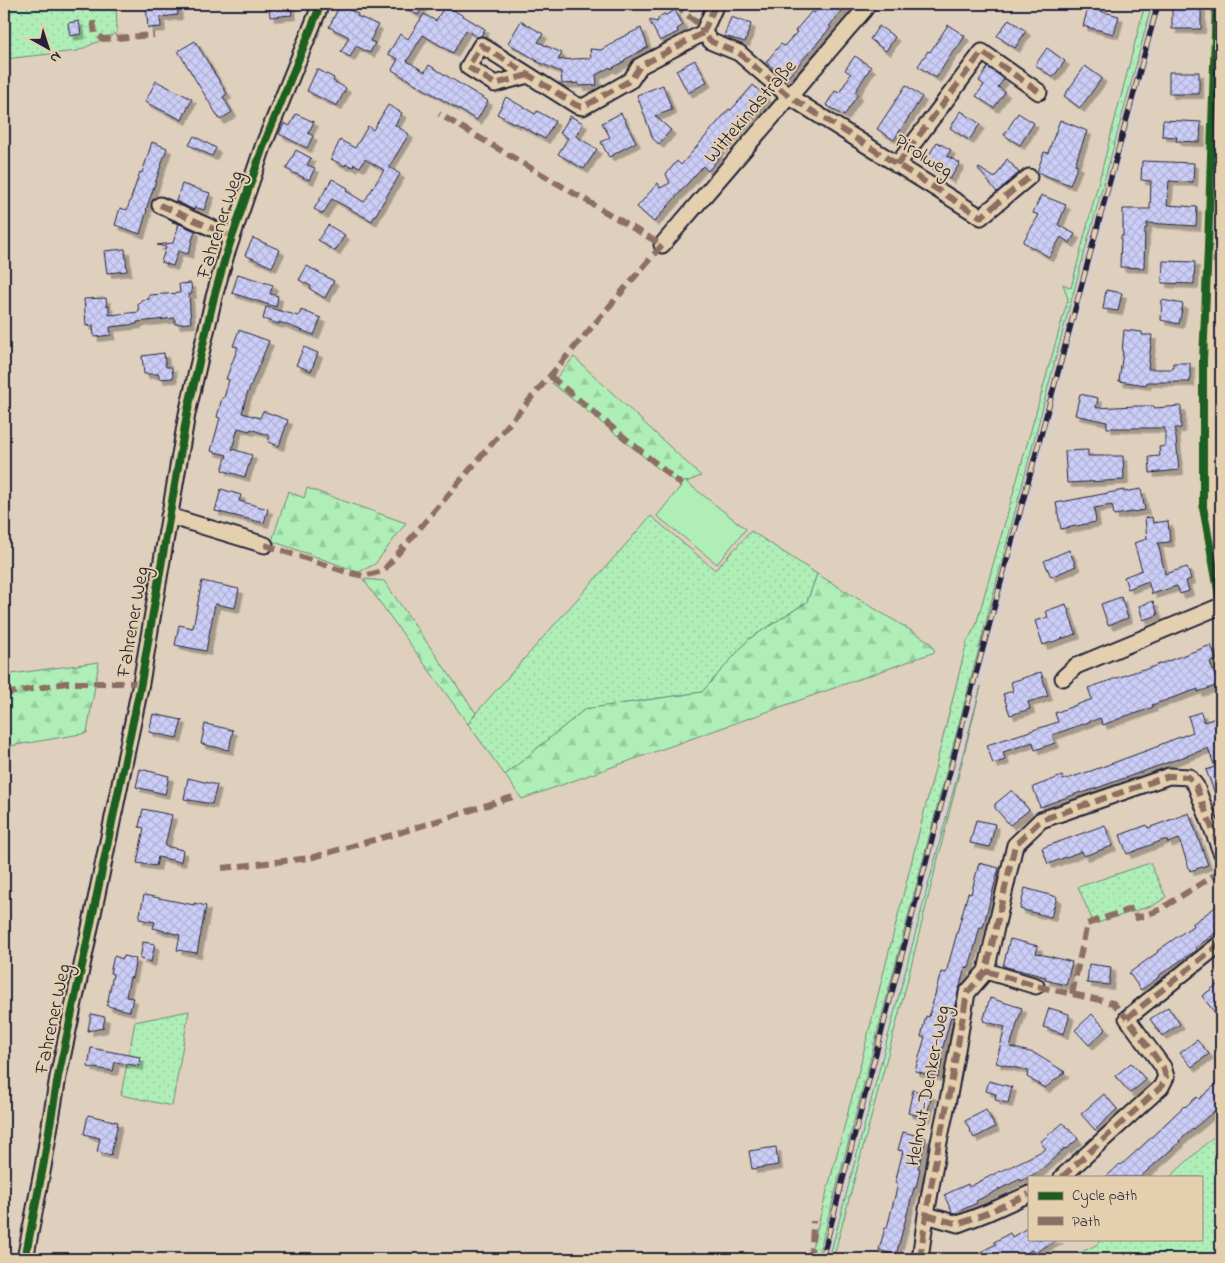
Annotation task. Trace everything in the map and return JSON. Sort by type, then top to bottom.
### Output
[{"type":"street","name":"Fahrener Weg","points":[[25,1259],[58,1077],[141,683],[187,414],[214,297],[232,237],[264,144],[321,4]]},
{"type":"street","points":[[528,75],[576,105],[583,107],[631,80],[640,66],[703,33],[716,4]]},
{"type":"street","name":"Wittekindstraße","points":[[662,245],[868,4]]},
{"type":"street","name":"Pirolweg","points":[[703,33],[712,42],[739,53],[790,97],[981,217],[1029,177]]},
{"type":"street","points":[[897,164],[982,52],[1039,92]]},
{"type":"street","points":[[1221,105],[1218,284],[1212,342],[1210,438],[1214,536],[1221,568]]},
{"type":"street","name":"Fahrener Weg","points":[[160,205],[232,237]]},
{"type":"street","points":[[169,516],[265,545]]},
{"type":"street","points":[[1062,678],[1076,666],[1221,606]]},
{"type":"street","name":"Helmut-Denker-Weg","points":[[920,1259],[926,1214],[967,993],[986,971],[1015,845],[1041,820],[1169,776],[1189,777],[1196,786],[1221,852]]},
{"type":"street","points":[[1063,1176],[1161,1087],[1166,1077],[1163,1067],[1127,1018],[1221,943]]},
{"type":"street","points":[[986,971],[1036,986]]},
{"type":"street","points":[[926,1214],[958,1224],[1028,1194]]},
{"type":"shaded area","points":[[1152,4],[1164,4],[1144,81],[829,1259],[817,1259],[1061,338]]},
{"type":"green space","points":[[4,4],[116,4],[117,33],[77,51],[4,59]]},
{"type":"green space","points":[[1145,4],[1152,4],[1061,338],[827,1223],[817,1259],[809,1259],[856,1082],[967,642],[976,625],[1068,299],[1063,284],[1071,288]]},
{"type":"green space","points":[[574,357],[701,476],[679,485],[552,383]]},
{"type":"green space","points":[[685,481],[746,529],[717,564],[657,516]]},
{"type":"green space","points":[[307,488],[406,523],[375,564],[359,572],[272,541],[288,491],[304,498]]},
{"type":"green space","points":[[651,516],[715,570],[751,531],[817,574],[807,602],[749,639],[702,692],[585,709],[505,775],[468,724]]},
{"type":"green space","points":[[817,574],[930,642],[935,652],[522,799],[505,775],[585,709],[702,692],[749,639],[807,602]]},
{"type":"green space","points":[[363,579],[384,581],[476,713],[468,724]]},
{"type":"green space","points":[[99,662],[87,733],[4,747],[4,675]]},
{"type":"green space","points":[[981,686],[903,998],[833,1259],[829,1259]]},
{"type":"green space","points":[[1150,863],[1166,897],[1154,905],[1094,924],[1078,887]]},
{"type":"green space","points":[[189,1011],[172,1106],[121,1095],[135,1022]]},
{"type":"green space","points":[[1221,1130],[1221,1259],[1068,1259],[1096,1245],[1101,1240],[1202,1240],[1202,1176],[1171,1176]]},
{"type":"building","points":[[146,4],[177,4],[178,15],[160,17],[161,27],[148,28]]},
{"type":"building","points":[[269,4],[290,4],[292,15],[270,17]]},
{"type":"building","points":[[399,4],[424,4],[418,15]]},
{"type":"building","points":[[822,4],[848,4],[829,26],[831,27],[786,79],[766,62],[781,44],[784,46],[797,32],[795,31],[812,11],[814,13]]},
{"type":"building","points":[[340,5],[358,14],[357,16],[378,25],[370,41],[375,43],[370,53],[356,46],[350,57],[341,52],[349,37],[329,27]]},
{"type":"building","points":[[445,5],[485,29],[481,36],[477,37],[466,30],[453,53],[423,35],[407,61],[425,72],[429,65],[488,101],[477,120],[392,70],[398,59],[388,54],[400,34],[408,39],[424,14],[436,21]]},
{"type":"building","points":[[1172,7],[1201,7],[1201,29],[1172,29]]},
{"type":"building","points":[[1088,8],[1119,16],[1114,34],[1083,26]]},
{"type":"building","points":[[675,10],[683,25],[677,29],[678,32],[660,41],[649,20],[657,22],[659,17]]},
{"type":"building","points":[[731,17],[751,24],[745,42],[724,36]]},
{"type":"building","points":[[1009,19],[1026,31],[1015,48],[997,36]]},
{"type":"building","points":[[79,21],[81,34],[70,36],[68,23]]},
{"type":"building","points":[[521,21],[543,34],[538,42],[562,53],[558,60],[591,58],[590,49],[601,50],[614,41],[641,28],[648,47],[611,69],[610,67],[596,75],[597,85],[579,86],[579,83],[562,84],[561,72],[536,61],[538,61],[508,43]]},
{"type":"building","points":[[948,25],[965,36],[936,78],[918,66]]},
{"type":"building","points":[[879,26],[895,37],[886,51],[870,39]]},
{"type":"building","points":[[195,41],[227,94],[223,97],[232,112],[220,120],[178,51]]},
{"type":"building","points":[[1047,48],[1065,61],[1053,77],[1035,65]]},
{"type":"building","points":[[855,56],[871,67],[855,92],[858,94],[844,116],[826,105],[835,91],[839,93],[851,74],[845,70]]},
{"type":"building","points":[[695,60],[707,82],[688,93],[676,70]]},
{"type":"building","points":[[1085,66],[1102,78],[1080,108],[1064,96]]},
{"type":"building","points":[[988,67],[1004,79],[998,87],[1005,92],[994,108],[976,96],[984,85],[979,81]]},
{"type":"building","points":[[317,69],[334,78],[333,81],[346,88],[337,106],[307,91]]},
{"type":"building","points":[[1169,72],[1199,72],[1199,94],[1169,94]]},
{"type":"building","points":[[156,81],[192,99],[182,120],[145,102]]},
{"type":"building","points":[[663,85],[672,110],[655,116],[671,130],[659,144],[653,139],[637,95]]},
{"type":"building","points":[[753,85],[767,98],[717,153],[721,156],[708,171],[703,166],[654,222],[637,207],[658,183],[660,188],[670,183],[666,174],[677,161],[681,165],[729,109],[731,110]]},
{"type":"building","points":[[906,85],[922,97],[894,140],[877,129]]},
{"type":"building","points":[[506,97],[535,114],[537,111],[555,121],[545,139],[497,114]]},
{"type":"building","points":[[388,105],[402,113],[395,125],[409,134],[389,167],[400,174],[372,221],[332,199],[323,214],[314,209],[332,179],[348,188],[346,191],[364,202],[384,170],[365,159],[360,167],[354,164],[353,167],[346,164],[345,166],[331,159],[340,140],[355,148],[368,126],[373,130]]},
{"type":"building","points":[[961,111],[980,124],[969,140],[950,128]]},
{"type":"building","points":[[621,113],[636,142],[609,157],[601,142],[610,137],[602,123]]},
{"type":"building","points":[[1018,113],[1034,123],[1020,145],[1004,135]]},
{"type":"building","points":[[296,114],[314,122],[308,133],[313,136],[307,148],[279,134],[284,123],[290,126]]},
{"type":"building","points":[[570,116],[583,123],[576,136],[597,149],[584,169],[558,154],[568,138],[560,133]]},
{"type":"building","points":[[1060,120],[1087,131],[1075,164],[1078,165],[1070,185],[1037,172],[1044,152],[1048,153]]},
{"type":"building","points":[[1163,120],[1201,122],[1200,142],[1176,141],[1177,137],[1162,136]]},
{"type":"building","points":[[194,136],[216,148],[212,156],[189,145]]},
{"type":"building","points":[[152,142],[167,148],[140,234],[115,225],[120,208],[127,210]]},
{"type":"building","points":[[937,142],[951,150],[947,156],[960,163],[950,179],[924,163]]},
{"type":"building","points":[[296,150],[311,158],[307,165],[315,168],[309,180],[286,169]]},
{"type":"building","points":[[1007,159],[1019,173],[997,192],[978,169],[995,178]]},
{"type":"building","points":[[1142,161],[1194,163],[1193,182],[1169,181],[1167,205],[1197,207],[1196,226],[1147,223],[1147,228],[1145,228],[1144,268],[1120,267],[1123,209],[1150,209],[1151,181],[1141,180]]},
{"type":"building","points":[[182,184],[210,193],[204,210],[195,207],[194,210],[176,201]]},
{"type":"building","points":[[1041,195],[1066,205],[1058,225],[1075,234],[1070,243],[1061,237],[1049,257],[1023,242],[1039,215],[1033,213]]},
{"type":"building","points":[[173,221],[195,231],[188,254],[178,251],[173,266],[161,262],[166,247],[157,245],[173,243],[179,224]]},
{"type":"building","points":[[328,225],[345,235],[335,251],[318,240]]},
{"type":"building","points":[[253,238],[280,250],[272,267],[245,255]]},
{"type":"building","points":[[125,249],[127,271],[107,273],[104,251]]},
{"type":"building","points":[[1163,261],[1195,262],[1194,284],[1162,283]]},
{"type":"building","points":[[307,266],[334,281],[325,298],[310,289],[311,286],[299,280]]},
{"type":"building","points":[[238,274],[273,285],[270,294],[278,296],[276,307],[232,293]]},
{"type":"building","points":[[191,283],[192,294],[189,294],[191,323],[175,324],[175,318],[137,322],[137,324],[110,327],[111,335],[94,337],[93,325],[86,326],[84,299],[106,298],[107,306],[109,306],[109,315],[139,312],[138,304],[141,303],[141,300],[149,299],[149,295],[180,293],[179,284]]},
{"type":"building","points":[[1106,290],[1122,293],[1118,311],[1103,309]]},
{"type":"building","points":[[1162,300],[1183,304],[1179,324],[1161,320]]},
{"type":"building","points":[[266,307],[299,316],[301,310],[321,318],[314,335],[279,322],[279,324],[263,319]]},
{"type":"building","points":[[239,330],[269,341],[246,397],[242,413],[260,418],[263,411],[288,420],[279,446],[268,442],[270,436],[251,429],[250,431],[238,428],[232,449],[252,455],[245,477],[222,470],[227,455],[211,451],[220,418],[217,417],[229,380],[226,379],[238,347],[233,346]]},
{"type":"building","points":[[1124,330],[1142,332],[1142,335],[1152,335],[1148,369],[1173,369],[1173,363],[1190,363],[1190,382],[1147,382],[1146,385],[1119,381]]},
{"type":"building","points":[[304,347],[318,353],[311,371],[296,365]]},
{"type":"building","points":[[164,353],[166,367],[172,367],[173,378],[159,379],[159,374],[144,374],[142,356]]},
{"type":"building","points":[[1080,394],[1098,398],[1096,408],[1181,406],[1181,428],[1175,428],[1179,470],[1150,473],[1149,457],[1160,456],[1159,447],[1165,446],[1165,428],[1107,428],[1107,422],[1075,415]]},
{"type":"building","points":[[1088,450],[1088,456],[1123,456],[1124,480],[1067,483],[1065,451]]},
{"type":"building","points":[[221,489],[241,495],[239,501],[268,509],[264,523],[215,511]]},
{"type":"building","points":[[1141,489],[1145,510],[1114,515],[1112,505],[1094,508],[1096,522],[1061,529],[1056,503],[1124,490],[1124,492]]},
{"type":"building","points":[[1152,517],[1153,523],[1168,521],[1170,542],[1158,543],[1165,574],[1187,567],[1191,579],[1186,581],[1189,591],[1180,594],[1177,586],[1152,594],[1148,581],[1128,589],[1124,577],[1142,570],[1134,543],[1147,539],[1145,518]]},
{"type":"building","points":[[1069,550],[1076,566],[1051,577],[1044,561]]},
{"type":"building","points":[[202,581],[239,589],[235,608],[215,604],[206,651],[175,645],[179,625],[193,628]]},
{"type":"building","points":[[1121,597],[1128,618],[1108,625],[1101,604]]},
{"type":"building","points":[[1153,601],[1158,615],[1143,620],[1139,606]]},
{"type":"building","points":[[1066,604],[1076,634],[1043,645],[1035,621],[1048,617],[1046,611]]},
{"type":"building","points":[[1211,645],[1217,660],[1210,662],[1218,685],[1198,692],[1198,689],[1152,705],[1153,707],[1103,725],[1100,718],[1052,735],[1055,743],[1035,750],[1033,742],[1003,752],[1005,760],[993,764],[987,745],[1058,722],[1055,713],[1092,699],[1088,688]]},
{"type":"building","points":[[1041,672],[1048,696],[1028,702],[1030,709],[1010,715],[1003,694],[1013,691],[1011,682]]},
{"type":"building","points":[[1201,712],[1204,722],[1219,717],[1221,723],[1221,807],[1206,770],[1215,767],[1208,748],[1040,807],[1033,787],[1062,776],[1063,780],[1091,771],[1193,732],[1188,716]]},
{"type":"building","points":[[153,714],[182,720],[177,738],[149,732]]},
{"type":"building","points":[[205,724],[233,730],[229,750],[201,744]]},
{"type":"building","points":[[140,769],[169,776],[165,794],[136,787]]},
{"type":"building","points":[[188,778],[217,785],[212,804],[184,799]]},
{"type":"building","points":[[1012,790],[1029,810],[1010,825],[995,808],[995,804]]},
{"type":"building","points":[[143,809],[172,815],[165,846],[183,850],[181,862],[158,857],[156,866],[137,863],[144,828],[139,827]]},
{"type":"building","points":[[1189,813],[1208,865],[1190,871],[1179,839],[1168,843],[1166,839],[1127,854],[1120,835],[1147,825],[1148,828]]},
{"type":"building","points":[[976,820],[995,824],[990,847],[970,843]]},
{"type":"building","points":[[1105,825],[1112,846],[1084,856],[1082,851],[1048,864],[1042,848]]},
{"type":"building","points":[[979,863],[999,868],[983,927],[980,927],[969,968],[965,967],[953,1008],[940,1059],[943,1059],[938,1077],[915,1071],[925,1037],[921,1037],[926,1016],[929,1017],[941,972],[946,973],[968,893],[971,894]]},
{"type":"building","points":[[1025,888],[1057,897],[1051,917],[1020,909]]},
{"type":"building","points":[[144,895],[206,906],[197,953],[177,950],[180,935],[153,928],[155,922],[139,919]]},
{"type":"building","points":[[1217,906],[1221,912],[1221,929],[1195,948],[1196,950],[1141,990],[1129,973]]},
{"type":"building","points":[[1010,939],[1038,946],[1036,953],[1072,962],[1066,985],[1045,980],[1046,977],[1003,966]]},
{"type":"building","points":[[143,942],[155,944],[151,962],[140,959]]},
{"type":"building","points":[[114,956],[123,959],[124,956],[136,959],[126,997],[133,998],[130,1011],[107,1006],[113,974],[110,973]]},
{"type":"building","points":[[1089,964],[1111,967],[1109,985],[1087,983]]},
{"type":"building","points":[[1221,982],[1221,1009],[1215,1013],[1202,996]]},
{"type":"building","points":[[990,998],[1022,1008],[1010,1047],[1034,1053],[1065,1072],[1045,1088],[1027,1077],[1029,1071],[996,1063],[1005,1027],[983,1021]]},
{"type":"building","points":[[1168,1007],[1180,1024],[1162,1036],[1150,1019]]},
{"type":"building","points":[[1049,1008],[1069,1014],[1064,1034],[1043,1027]]},
{"type":"building","points":[[91,1014],[105,1017],[103,1028],[88,1031]]},
{"type":"building","points":[[1092,1014],[1106,1029],[1089,1045],[1075,1030]]},
{"type":"building","points":[[1197,1040],[1209,1054],[1192,1067],[1180,1053]]},
{"type":"building","points":[[91,1048],[140,1057],[139,1066],[115,1062],[113,1071],[88,1067]]},
{"type":"building","points":[[1131,1063],[1146,1080],[1130,1093],[1115,1076]]},
{"type":"building","points":[[1221,1080],[1221,1105],[1141,1176],[1107,1176],[1184,1106],[1197,1097],[1199,1099]]},
{"type":"building","points":[[989,1081],[1012,1087],[1008,1103],[995,1100],[996,1094],[986,1091]]},
{"type":"building","points":[[913,1090],[932,1095],[926,1118],[908,1113]]},
{"type":"building","points":[[1104,1094],[1117,1109],[1095,1130],[1081,1114]]},
{"type":"building","points":[[986,1110],[995,1127],[974,1138],[965,1121]]},
{"type":"building","points":[[88,1115],[118,1122],[111,1155],[97,1152],[100,1138],[84,1134]]},
{"type":"building","points":[[1063,1123],[1078,1139],[1040,1171],[976,1201],[977,1203],[955,1213],[952,1212],[944,1195],[968,1184],[969,1187],[1046,1149],[1040,1142]]},
{"type":"building","points":[[903,1132],[926,1138],[918,1168],[920,1169],[916,1188],[914,1188],[896,1255],[879,1250],[885,1228],[887,1228],[898,1184],[895,1183],[903,1151],[898,1150]]},
{"type":"building","points":[[776,1147],[778,1165],[752,1169],[749,1151]]},
{"type":"building","points":[[1028,1228],[1028,1240],[1057,1240],[1034,1253],[1032,1250],[1014,1259],[967,1259],[996,1244],[994,1242],[1010,1233],[1012,1237]]},
{"type":"railway","points":[[822,1259],[961,729],[1158,4]]},
{"type":"marked path","points":[[674,4],[701,26],[703,33]]},
{"type":"marked path","points":[[703,33],[716,4]]},
{"type":"marked path","points":[[93,21],[95,34],[103,39],[154,35]]},
{"type":"marked path","points":[[528,75],[495,84],[468,67],[481,45],[576,105],[583,107],[631,80],[640,66],[703,33],[712,42],[739,53],[790,97],[981,217],[1029,177]]},
{"type":"marked path","points":[[897,165],[982,52],[1039,92]]},
{"type":"marked path","points":[[265,545],[350,573],[364,576],[383,571],[662,245],[439,114]]},
{"type":"marked path","points":[[160,205],[232,237]]},
{"type":"marked path","points":[[1207,260],[1221,260]]},
{"type":"marked path","points":[[1216,284],[1221,284]]},
{"type":"marked path","points":[[550,376],[682,485]]},
{"type":"marked path","points":[[4,694],[66,683],[141,683]]},
{"type":"marked path","points":[[920,1259],[926,1215],[967,993],[986,971],[1015,845],[1041,820],[1169,776],[1189,777],[1196,786],[1221,852]]},
{"type":"marked path","points":[[222,868],[310,858],[402,832],[516,796]]},
{"type":"marked path","points":[[1072,994],[1087,924],[1133,908],[1137,918],[1159,910],[1221,871]]},
{"type":"marked path","points":[[1063,1176],[1161,1087],[1166,1077],[1163,1067],[1127,1018],[1221,943]]},
{"type":"marked path","points":[[986,971],[1036,986],[1113,1003],[1127,1018]]},
{"type":"marked path","points":[[926,1215],[958,1224],[1028,1194]]},
{"type":"marked path","points":[[809,1259],[812,1247],[813,1221]]},
{"type":"cycle path","points":[[25,1259],[58,1077],[141,683],[187,414],[214,297],[226,255],[264,144],[321,4]]},
{"type":"cycle path","points":[[1216,4],[1203,360],[1203,507],[1221,607]]},
{"type":"cycle path","points":[[1221,377],[1219,417],[1221,482]]}]
